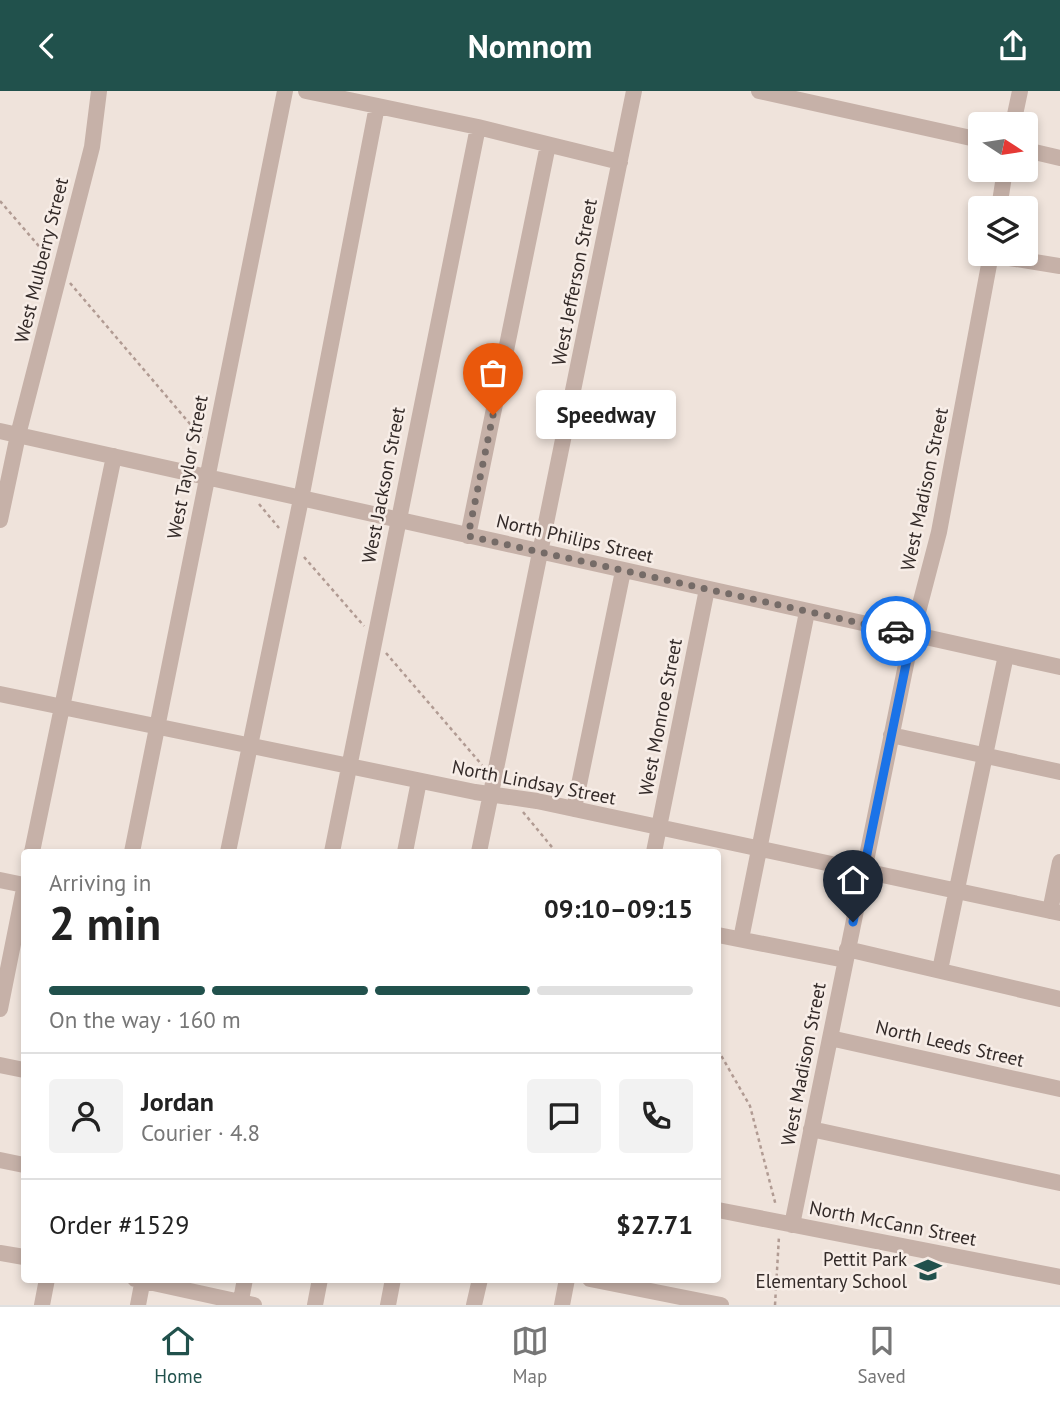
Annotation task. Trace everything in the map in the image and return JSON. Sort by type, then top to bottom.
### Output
[{"type":"street","name":"West Mulberry Street","points":[[0,520],[18,435],[92,147],[99,91]]},
{"type":"street","name":"West Taylor Street","points":[[133,849],[285,91]]},
{"type":"street","points":[[306,91],[478,127],[620,162]]},
{"type":"street","name":"West Jefferson Street","points":[[479,849],[634,91]]},
{"type":"street","points":[[759,91],[968,137]]},
{"type":"street","points":[[1016,112],[1020,91]]},
{"type":"street","points":[[229,849],[301,499],[377,106]]},
{"type":"street","name":"West Jackson Street","points":[[333,849],[478,127]]},
{"type":"street","points":[[468,536],[548,145]]},
{"type":"street","points":[[1038,153],[1060,158]]},
{"type":"street","points":[[1038,262],[1060,266]]},
{"type":"street","name":"West Madison Street","points":[[792,1225],[912,635],[939,532],[989,266]]},
{"type":"street","name":"North Philips Street","points":[[0,431],[1060,667]]},
{"type":"street","points":[[33,849],[114,456]]},
{"type":"street","points":[[574,810],[623,571]]},
{"type":"street","name":"West Monroe Street","points":[[655,849],[707,589]]},
{"type":"street","points":[[741,939],[807,611]]},
{"type":"street","points":[[940,970],[1006,655]]},
{"type":"street","name":"North Lindsay Street","points":[[0,694],[419,781],[492,786],[510,797],[1055,912]]},
{"type":"street","points":[[891,736],[1060,772]]},
{"type":"street","points":[[406,849],[419,781]]},
{"type":"street","points":[[1055,912],[1060,862]]},
{"type":"street","points":[[0,880],[21,886]]},
{"type":"street","points":[[0,1009],[21,902]]},
{"type":"street","points":[[721,936],[940,970],[1060,999]]},
{"type":"street","name":"North Leeds Street","points":[[830,1038],[1060,1089]]},
{"type":"street","points":[[0,1065],[21,1069]]},
{"type":"street","points":[[811,1129],[1060,1183]]},
{"type":"street","points":[[0,1160],[21,1164]]},
{"type":"street","name":"North McCann Street","points":[[721,1211],[1060,1277]]},
{"type":"street","points":[[0,1253],[21,1256]]},
{"type":"street","points":[[42,1305],[46,1283]]},
{"type":"street","points":[[138,1305],[140,1283]]},
{"type":"street","points":[[153,1283],[245,1304],[245,1283]]},
{"type":"street","points":[[315,1305],[319,1283]]},
{"type":"street","points":[[388,1305],[392,1283]]},
{"type":"street","points":[[474,1305],[479,1283]]},
{"type":"street","points":[[562,1305],[567,1283]]},
{"type":"street","points":[[613,1283],[721,1305]]},
{"type":"path","points":[[0,201],[212,449]]},
{"type":"path","points":[[259,504],[492,786]]},
{"type":"path","points":[[510,797],[553,849]]},
{"type":"path","points":[[721,1055],[750,1105],[770,1174],[777,1210],[775,1222],[779,1234],[775,1305]]},
{"type":"way so far","points":[[493,415],[468,536],[896,631]]},
{"type":"place","name":"Speedway","points":[[493,415]]},
{"type":"place","name":"Pettit Park Elementary School","points":[[928,1270]]},
{"type":"route","points":[[853,922],[912,635],[896,631]]}]
